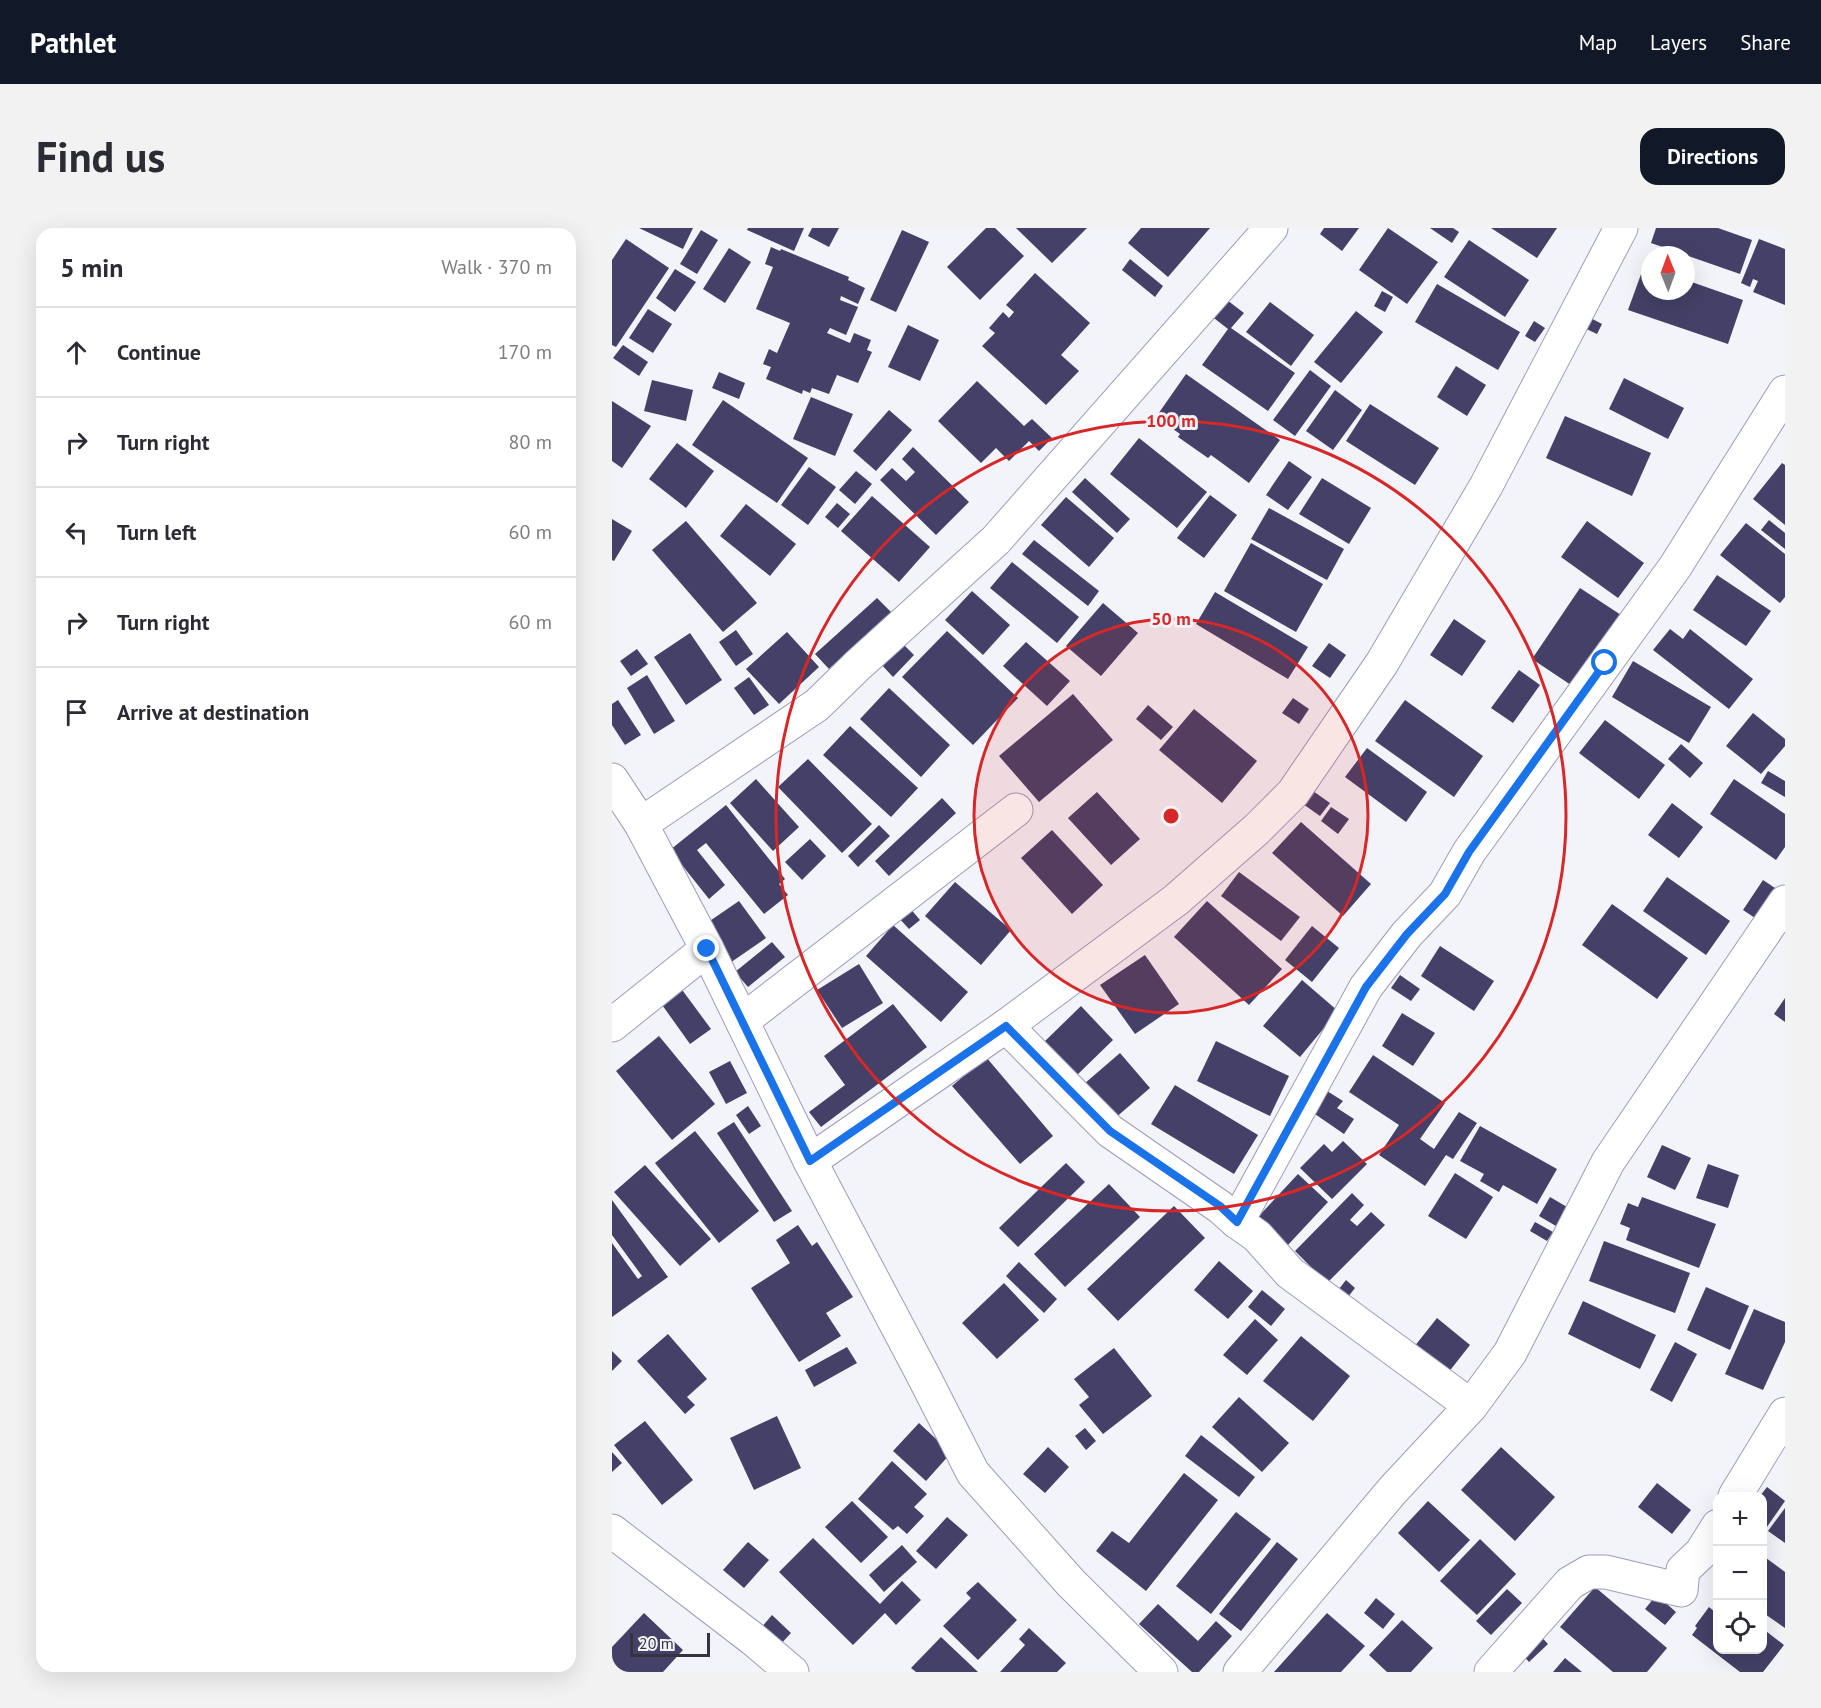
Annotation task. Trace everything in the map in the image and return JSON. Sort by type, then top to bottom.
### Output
[{"type":"street","points":[[641,824],[817,705],[996,540],[1271,228]]},
{"type":"street","points":[[810,1161],[1006,1026],[1176,900],[1257,829],[1293,793],[1382,663],[1486,486],[1621,228]]},
{"type":"street","points":[[1237,1222],[1366,987],[1407,934],[1445,894],[1469,852],[1675,567],[1785,392]]},
{"type":"street","points":[[612,780],[641,824],[707,949],[810,1161],[973,1473],[1071,1583],[1161,1672]]},
{"type":"street","points":[[742,1022],[1016,810]]},
{"type":"street","points":[[1240,1672],[1392,1491],[1471,1406],[1510,1353],[1608,1162],[1785,902]]},
{"type":"street","points":[[612,1025],[707,949]]},
{"type":"street","points":[[1006,1026],[1110,1131],[1220,1206],[1257,1236],[1290,1273],[1471,1406]]},
{"type":"street","points":[[1738,1492],[1785,1414]]},
{"type":"street","points":[[612,1531],[753,1639],[792,1672]]},
{"type":"street","points":[[1491,1672],[1570,1583],[1589,1572],[1606,1572],[1681,1590],[1683,1570],[1701,1553],[1713,1534]]},
{"type":"building","points":[[639,228],[693,228],[683,249]]},
{"type":"building","points":[[748,228],[804,228],[794,251],[747,230]]},
{"type":"building","points":[[812,228],[839,228],[829,247],[808,236]]},
{"type":"building","points":[[986,228],[995,228],[1024,256],[980,300],[947,267]]},
{"type":"building","points":[[1016,228],[1087,228],[1052,263]]},
{"type":"building","points":[[1141,228],[1210,228],[1168,277],[1128,243]]},
{"type":"building","points":[[1324,228],[1359,228],[1342,251],[1320,234]]},
{"type":"building","points":[[1388,228],[1438,262],[1407,304],[1359,270]]},
{"type":"building","points":[[1430,228],[1453,228],[1459,232],[1452,243]]},
{"type":"building","points":[[1491,228],[1557,228],[1537,258]]},
{"type":"building","points":[[1656,228],[1718,228],[1752,240],[1740,274],[1695,258],[1695,246],[1660,246],[1651,243]]},
{"type":"building","points":[[701,230],[718,240],[697,274],[680,264]]},
{"type":"building","points":[[902,230],[929,242],[896,312],[870,300]]},
{"type":"building","points":[[626,239],[669,268],[616,347],[612,345],[612,260]]},
{"type":"building","points":[[1759,239],[1785,249],[1785,305],[1753,292],[1758,281],[1753,279],[1750,287],[1741,283]]},
{"type":"building","points":[[1469,240],[1529,280],[1505,317],[1444,277]]},
{"type":"building","points":[[771,247],[849,277],[848,280],[865,288],[858,304],[841,296],[840,300],[858,307],[846,335],[830,328],[827,333],[850,343],[854,333],[871,340],[867,350],[872,352],[858,383],[837,375],[829,394],[812,388],[810,393],[803,390],[802,394],[766,379],[771,367],[763,364],[769,349],[777,353],[790,323],[756,309],[773,267],[765,264]]},
{"type":"building","points":[[729,248],[751,262],[725,303],[703,289]]},
{"type":"building","points":[[1130,259],[1163,286],[1155,297],[1122,270]]},
{"type":"building","points":[[675,269],[696,282],[675,312],[656,298]]},
{"type":"building","points":[[1035,273],[1090,323],[1061,355],[1079,371],[1046,405],[982,346],[995,333],[989,328],[1003,312],[1009,318],[1014,312],[1006,305]]},
{"type":"building","points":[[1641,274],[1641,300],[1695,300],[1695,283],[1743,300],[1728,344],[1628,310]]},
{"type":"building","points":[[1437,284],[1520,332],[1498,370],[1415,322]]},
{"type":"building","points":[[1382,291],[1393,297],[1385,312],[1374,306]]},
{"type":"building","points":[[1223,297],[1244,313],[1231,328],[1295,373],[1268,411],[1202,365],[1228,329],[1210,315]]},
{"type":"building","points":[[1270,302],[1314,335],[1291,366],[1246,332]]},
{"type":"building","points":[[648,309],[672,324],[653,353],[629,338]]},
{"type":"building","points":[[1356,311],[1383,332],[1341,383],[1314,362]]},
{"type":"building","points":[[1583,314],[1602,324],[1597,334],[1578,325]]},
{"type":"building","points":[[1534,321],[1545,328],[1535,342],[1525,336]]},
{"type":"building","points":[[908,325],[939,340],[920,381],[888,367]]},
{"type":"building","points":[[623,345],[648,362],[639,376],[613,358]]},
{"type":"building","points":[[1456,366],[1486,385],[1467,416],[1437,397]]},
{"type":"building","points":[[1310,370],[1331,386],[1295,436],[1273,420]]},
{"type":"building","points":[[719,372],[745,383],[739,399],[712,388]]},
{"type":"building","points":[[1186,374],[1280,440],[1249,483],[1211,455],[1208,458],[1178,437],[1180,434],[1156,417]]},
{"type":"building","points":[[1624,378],[1684,408],[1668,439],[1609,409]]},
{"type":"building","points":[[652,380],[693,390],[686,421],[644,411]]},
{"type":"building","points":[[977,381],[1024,426],[1032,419],[1052,438],[1039,451],[1029,441],[1009,461],[996,448],[981,463],[938,421]]},
{"type":"building","points":[[1335,390],[1362,410],[1333,450],[1306,431]]},
{"type":"building","points":[[811,397],[853,414],[835,456],[793,439]]},
{"type":"building","points":[[723,400],[808,458],[777,503],[692,445]]},
{"type":"building","points":[[612,401],[651,426],[622,468],[612,461]]},
{"type":"building","points":[[1370,404],[1439,448],[1415,485],[1346,441]]},
{"type":"building","points":[[889,410],[912,430],[876,471],[853,451]]},
{"type":"building","points":[[1565,416],[1651,453],[1632,496],[1546,458]]},
{"type":"building","points":[[1139,438],[1207,492],[1177,528],[1110,474]]},
{"type":"building","points":[[677,443],[714,471],[686,508],[649,479]]},
{"type":"building","points":[[913,447],[969,502],[936,535],[880,480],[892,468],[906,481],[915,472],[902,459]]},
{"type":"building","points":[[1289,461],[1312,477],[1288,510],[1266,495]]},
{"type":"building","points":[[1782,463],[1785,465],[1785,525],[1753,499]]},
{"type":"building","points":[[809,467],[836,487],[808,525],[781,505]]},
{"type":"building","points":[[856,471],[872,484],[855,504],[839,490]]},
{"type":"building","points":[[1085,478],[1130,519],[1117,533],[1072,492]]},
{"type":"building","points":[[1322,478],[1371,508],[1349,544],[1299,514]]},
{"type":"building","points":[[1210,495],[1237,515],[1204,558],[1177,538]]},
{"type":"building","points":[[872,496],[930,547],[899,582],[841,531]]},
{"type":"building","points":[[1066,497],[1114,538],[1089,567],[1041,525]]},
{"type":"building","points":[[837,503],[850,514],[838,528],[825,517]]},
{"type":"building","points":[[746,504],[796,544],[770,576],[720,536]]},
{"type":"building","points":[[1269,508],[1344,549],[1327,580],[1251,539]]},
{"type":"building","points":[[612,519],[632,531],[614,561],[612,560]]},
{"type":"building","points":[[1769,520],[1785,533],[1785,549],[1761,530]]},
{"type":"building","points":[[686,521],[757,603],[723,632],[652,550]]},
{"type":"building","points":[[1587,521],[1644,563],[1618,598],[1561,557]]},
{"type":"building","points":[[1746,523],[1785,554],[1785,597],[1780,603],[1720,555]]},
{"type":"building","points":[[1034,540],[1099,591],[1088,606],[1022,554]]},
{"type":"building","points":[[1251,543],[1323,584],[1296,632],[1224,591]]},
{"type":"building","points":[[1012,562],[1079,617],[1057,643],[990,588]]},
{"type":"building","points":[[1717,575],[1771,611],[1746,646],[1693,610]]},
{"type":"building","points":[[1580,588],[1621,615],[1574,687],[1532,659]]},
{"type":"building","points":[[972,591],[1010,625],[983,655],[945,620]]},
{"type":"building","points":[[1215,592],[1308,647],[1288,679],[1196,624]]},
{"type":"building","points":[[877,598],[891,612],[829,669],[815,654]]},
{"type":"building","points":[[1103,603],[1138,633],[1101,676],[1066,646]]},
{"type":"building","points":[[1454,619],[1486,641],[1462,676],[1430,655]]},
{"type":"building","points":[[1670,629],[1683,639],[1690,629],[1753,679],[1729,709],[1653,650]]},
{"type":"building","points":[[736,630],[753,654],[736,666],[719,642]]},
{"type":"building","points":[[947,631],[1018,698],[973,745],[902,677]]},
{"type":"building","points":[[787,632],[819,667],[779,704],[746,669]]},
{"type":"building","points":[[690,633],[722,680],[686,705],[654,657]]},
{"type":"building","points":[[901,642],[914,655],[893,677],[880,663]]},
{"type":"building","points":[[1026,642],[1070,681],[1047,706],[1003,666]]},
{"type":"building","points":[[1329,643],[1346,655],[1330,678],[1312,666]]},
{"type":"building","points":[[637,649],[648,664],[631,676],[620,661]]},
{"type":"building","points":[[1633,661],[1711,707],[1689,743],[1612,697]]},
{"type":"building","points":[[1519,670],[1540,685],[1513,723],[1491,708]]},
{"type":"building","points":[[647,675],[675,721],[654,734],[627,688]]},
{"type":"building","points":[[749,677],[769,705],[754,715],[734,688]]},
{"type":"building","points":[[889,688],[950,745],[921,777],[860,719]]},
{"type":"building","points":[[1073,694],[1113,740],[1039,802],[999,756]]},
{"type":"building","points":[[1293,698],[1309,709],[1299,724],[1282,713]]},
{"type":"building","points":[[618,700],[641,735],[625,745],[612,725],[612,704]]},
{"type":"building","points":[[1405,700],[1483,756],[1454,797],[1375,741]]},
{"type":"building","points":[[1148,705],[1173,727],[1161,740],[1136,719]]},
{"type":"building","points":[[1194,709],[1257,761],[1222,803],[1159,750]]},
{"type":"building","points":[[1753,713],[1785,739],[1785,746],[1761,774],[1726,746]]},
{"type":"building","points":[[1605,720],[1665,765],[1639,799],[1579,753]]},
{"type":"building","points":[[850,726],[918,788],[891,817],[823,755]]},
{"type":"building","points":[[1681,744],[1703,763],[1690,778],[1668,759]]},
{"type":"building","points":[[1367,748],[1427,792],[1406,822],[1345,777]]},
{"type":"building","points":[[808,759],[872,824],[842,853],[778,787]]},
{"type":"building","points":[[1768,771],[1785,781],[1785,797],[1761,783]]},
{"type":"building","points":[[756,779],[799,827],[773,851],[730,803]]},
{"type":"building","points":[[1734,779],[1785,814],[1785,847],[1776,860],[1710,814]]},
{"type":"building","points":[[1313,791],[1330,803],[1320,816],[1303,804]]},
{"type":"building","points":[[1097,792],[1140,839],[1111,865],[1068,818]]},
{"type":"building","points":[[942,798],[956,813],[889,876],[875,861]]},
{"type":"building","points":[[1672,803],[1703,827],[1679,858],[1648,835]]},
{"type":"building","points":[[726,805],[785,879],[779,884],[788,895],[764,914],[706,843],[697,850],[725,885],[709,899],[670,850]]},
{"type":"building","points":[[1331,807],[1349,819],[1338,834],[1321,821]]},
{"type":"building","points":[[1301,822],[1371,884],[1343,916],[1272,853]]},
{"type":"building","points":[[879,825],[890,836],[858,867],[848,856]]},
{"type":"building","points":[[1052,830],[1103,885],[1072,914],[1021,858]]},
{"type":"building","points":[[810,839],[826,856],[802,880],[785,862]]},
{"type":"building","points":[[1239,872],[1300,917],[1281,941],[1221,896]]},
{"type":"building","points":[[1667,877],[1730,921],[1706,955],[1643,911]]},
{"type":"building","points":[[1763,880],[1775,888],[1755,918],[1743,910]]},
{"type":"building","points":[[955,882],[1011,930],[981,965],[925,916]]},
{"type":"building","points":[[739,901],[766,938],[727,965],[701,927]]},
{"type":"building","points":[[1207,901],[1282,969],[1249,1005],[1174,937]]},
{"type":"building","points":[[1612,904],[1688,958],[1657,999],[1582,945]]},
{"type":"building","points":[[909,907],[920,920],[909,929],[898,917]]},
{"type":"building","points":[[893,925],[968,992],[941,1022],[866,956]]},
{"type":"building","points":[[1312,926],[1339,948],[1312,982],[1285,960]]},
{"type":"building","points":[[772,942],[785,957],[748,987],[735,972]]},
{"type":"building","points":[[1440,946],[1494,981],[1474,1011],[1421,976]]},
{"type":"building","points":[[1145,955],[1179,1004],[1135,1034],[1100,985]]},
{"type":"building","points":[[859,964],[883,1003],[842,1028],[817,990]]},
{"type":"building","points":[[1400,975],[1420,989],[1411,1001],[1391,988]]},
{"type":"building","points":[[1302,980],[1338,1011],[1300,1057],[1263,1026]]},
{"type":"building","points":[[680,987],[711,1029],[690,1044],[660,1002]]},
{"type":"building","points":[[1785,998],[1785,1022],[1774,1014]]},
{"type":"building","points":[[893,1004],[927,1047],[821,1127],[809,1112],[845,1085],[824,1056]]},
{"type":"building","points":[[1081,1006],[1113,1040],[1075,1077],[1042,1044]]},
{"type":"building","points":[[1402,1013],[1435,1033],[1413,1066],[1382,1046]]},
{"type":"building","points":[[659,1036],[715,1104],[672,1140],[616,1071]]},
{"type":"building","points":[[1216,1041],[1289,1076],[1270,1116],[1197,1081]]},
{"type":"building","points":[[1120,1053],[1150,1088],[1114,1119],[1084,1084]]},
{"type":"building","points":[[1373,1055],[1445,1103],[1420,1139],[1434,1149],[1459,1112],[1477,1123],[1453,1159],[1446,1155],[1425,1186],[1379,1155],[1399,1125],[1349,1092]]},
{"type":"building","points":[[986,1057],[1053,1136],[1020,1164],[952,1086]]},
{"type":"building","points":[[730,1061],[747,1093],[726,1104],[709,1072]]},
{"type":"building","points":[[1175,1085],[1258,1135],[1234,1174],[1151,1124]]},
{"type":"building","points":[[1327,1091],[1343,1101],[1337,1108],[1354,1119],[1344,1134],[1312,1112]]},
{"type":"building","points":[[748,1106],[761,1126],[749,1134],[736,1115]]},
{"type":"building","points":[[734,1122],[792,1211],[774,1222],[717,1133]]},
{"type":"building","points":[[1480,1126],[1557,1169],[1537,1204],[1503,1185],[1499,1192],[1480,1181],[1484,1174],[1460,1161]]},
{"type":"building","points":[[695,1131],[759,1211],[719,1243],[655,1163]]},
{"type":"building","points":[[1343,1141],[1367,1164],[1332,1199],[1300,1168],[1324,1144],[1332,1152]]},
{"type":"building","points":[[1662,1145],[1691,1158],[1675,1190],[1647,1177]]},
{"type":"building","points":[[1066,1163],[1085,1182],[1018,1247],[999,1228]]},
{"type":"building","points":[[1708,1164],[1739,1175],[1728,1208],[1696,1198]]},
{"type":"building","points":[[645,1165],[711,1239],[680,1266],[614,1192]]},
{"type":"building","points":[[1455,1173],[1493,1197],[1466,1239],[1428,1216]]},
{"type":"building","points":[[1298,1174],[1328,1202],[1287,1246],[1257,1218]]},
{"type":"building","points":[[1109,1184],[1140,1217],[1065,1287],[1034,1254]]},
{"type":"building","points":[[1352,1193],[1364,1205],[1350,1220],[1357,1226],[1371,1212],[1385,1225],[1327,1283],[1295,1251]]},
{"type":"building","points":[[1550,1197],[1567,1207],[1556,1226],[1539,1216]]},
{"type":"building","points":[[1642,1197],[1716,1224],[1699,1268],[1626,1240],[1630,1228],[1620,1224],[1628,1203],[1638,1207]]},
{"type":"building","points":[[612,1200],[668,1277],[612,1317],[612,1243],[638,1279],[642,1276],[612,1235]]},
{"type":"building","points":[[1174,1206],[1205,1238],[1118,1321],[1087,1289]]},
{"type":"building","points":[[1535,1222],[1553,1232],[1547,1241],[1530,1231]]},
{"type":"building","points":[[798,1225],[812,1246],[817,1242],[853,1297],[826,1313],[841,1336],[799,1362],[751,1288],[790,1263],[776,1240]]},
{"type":"building","points":[[1604,1241],[1690,1273],[1675,1313],[1589,1281]]},
{"type":"building","points":[[1219,1261],[1253,1291],[1228,1319],[1194,1290]]},
{"type":"building","points":[[1019,1262],[1057,1299],[1044,1313],[1006,1276]]},
{"type":"building","points":[[1346,1280],[1355,1288],[1344,1302],[1335,1294]]},
{"type":"building","points":[[1004,1283],[1039,1320],[997,1359],[962,1323]]},
{"type":"building","points":[[1706,1287],[1749,1306],[1730,1350],[1687,1330]]},
{"type":"building","points":[[1262,1290],[1285,1309],[1271,1326],[1248,1307]]},
{"type":"building","points":[[1583,1301],[1656,1335],[1640,1369],[1568,1334]]},
{"type":"building","points":[[1754,1309],[1785,1322],[1785,1342],[1763,1390],[1725,1374]]},
{"type":"building","points":[[1437,1318],[1470,1345],[1448,1373],[1414,1347]]},
{"type":"building","points":[[1255,1319],[1278,1340],[1247,1375],[1223,1355]]},
{"type":"building","points":[[668,1334],[707,1379],[687,1397],[695,1405],[685,1414],[637,1361]]},
{"type":"building","points":[[1301,1336],[1350,1376],[1313,1421],[1263,1381]]},
{"type":"building","points":[[1675,1342],[1697,1354],[1672,1402],[1650,1390]]},
{"type":"building","points":[[847,1347],[857,1363],[814,1387],[805,1370]]},
{"type":"building","points":[[1114,1348],[1152,1396],[1103,1434],[1079,1405],[1089,1397],[1074,1379]]},
{"type":"building","points":[[612,1351],[622,1361],[612,1371]]},
{"type":"building","points":[[1239,1397],[1289,1443],[1262,1472],[1212,1427]]},
{"type":"building","points":[[777,1416],[801,1468],[754,1490],[730,1438]]},
{"type":"building","points":[[645,1421],[693,1480],[662,1505],[614,1445]]},
{"type":"building","points":[[919,1423],[951,1453],[926,1481],[893,1451]]},
{"type":"building","points":[[1085,1428],[1096,1441],[1086,1450],[1075,1436]]},
{"type":"building","points":[[1201,1435],[1255,1477],[1239,1497],[1185,1456]]},
{"type":"building","points":[[1048,1447],[1069,1467],[1045,1493],[1023,1474]]},
{"type":"building","points":[[1501,1447],[1555,1497],[1515,1541],[1461,1490]]},
{"type":"building","points":[[612,1452],[622,1463],[612,1472]]},
{"type":"building","points":[[892,1461],[927,1494],[914,1507],[924,1516],[907,1534],[898,1526],[893,1530],[858,1499]]},
{"type":"building","points":[[1184,1473],[1218,1500],[1146,1591],[1096,1551],[1112,1531],[1129,1543]]},
{"type":"building","points":[[1657,1483],[1691,1510],[1672,1534],[1638,1507]]},
{"type":"building","points":[[1767,1487],[1785,1501],[1767,1527],[1767,1492],[1763,1492]]},
{"type":"building","points":[[852,1501],[888,1537],[861,1563],[825,1527]]},
{"type":"building","points":[[1428,1501],[1470,1540],[1439,1572],[1398,1533]]},
{"type":"building","points":[[1785,1508],[1785,1543],[1768,1531]]},
{"type":"building","points":[[1236,1512],[1271,1539],[1211,1614],[1176,1586]]},
{"type":"building","points":[[947,1517],[968,1535],[936,1569],[916,1551]]},
{"type":"building","points":[[813,1538],[880,1604],[902,1581],[921,1600],[896,1625],[885,1613],[853,1645],[779,1572]]},
{"type":"building","points":[[1480,1539],[1516,1574],[1477,1615],[1440,1581]]},
{"type":"building","points":[[748,1542],[769,1560],[744,1588],[723,1570]]},
{"type":"building","points":[[1277,1542],[1298,1559],[1241,1631],[1219,1614]]},
{"type":"building","points":[[902,1545],[917,1562],[884,1592],[869,1575]]},
{"type":"building","points":[[1767,1559],[1785,1572],[1785,1628],[1767,1615]]},
{"type":"building","points":[[978,1582],[1017,1620],[978,1660],[943,1626],[971,1598],[966,1593]]},
{"type":"building","points":[[1595,1587],[1667,1648],[1647,1672],[1613,1672],[1560,1627]]},
{"type":"building","points":[[1507,1589],[1522,1603],[1491,1635],[1476,1621]]},
{"type":"building","points":[[1376,1598],[1395,1614],[1383,1629],[1364,1613]]},
{"type":"building","points":[[1654,1598],[1657,1602],[1660,1598],[1676,1612],[1665,1625],[1645,1609]]},
{"type":"building","points":[[1158,1604],[1198,1641],[1216,1621],[1232,1636],[1199,1672],[1192,1672],[1139,1624]]},
{"type":"building","points":[[1709,1607],[1713,1610],[1713,1651],[1692,1635],[1697,1628],[1695,1626]]},
{"type":"building","points":[[644,1613],[683,1650],[663,1672],[612,1672],[612,1647]]},
{"type":"building","points":[[1327,1613],[1365,1646],[1341,1672],[1274,1672]]},
{"type":"building","points":[[772,1615],[791,1633],[779,1646],[760,1629]]},
{"type":"building","points":[[1402,1620],[1433,1648],[1411,1672],[1387,1672],[1369,1655]]},
{"type":"building","points":[[1029,1628],[1066,1663],[1057,1672],[1000,1672],[1025,1645],[1019,1639]]},
{"type":"building","points":[[1535,1630],[1548,1644],[1529,1662],[1516,1647]]},
{"type":"building","points":[[1767,1632],[1784,1645],[1763,1672],[1740,1672],[1717,1654],[1767,1654]]},
{"type":"building","points":[[941,1637],[978,1672],[916,1672],[911,1668]]},
{"type":"building","points":[[1565,1658],[1582,1672],[1553,1672]]},
{"type":"route","points":[[707,949],[810,1161],[1006,1026],[1110,1131],[1220,1206],[1237,1222],[1366,987],[1407,934],[1445,894],[1469,852],[1605,663]]}]
